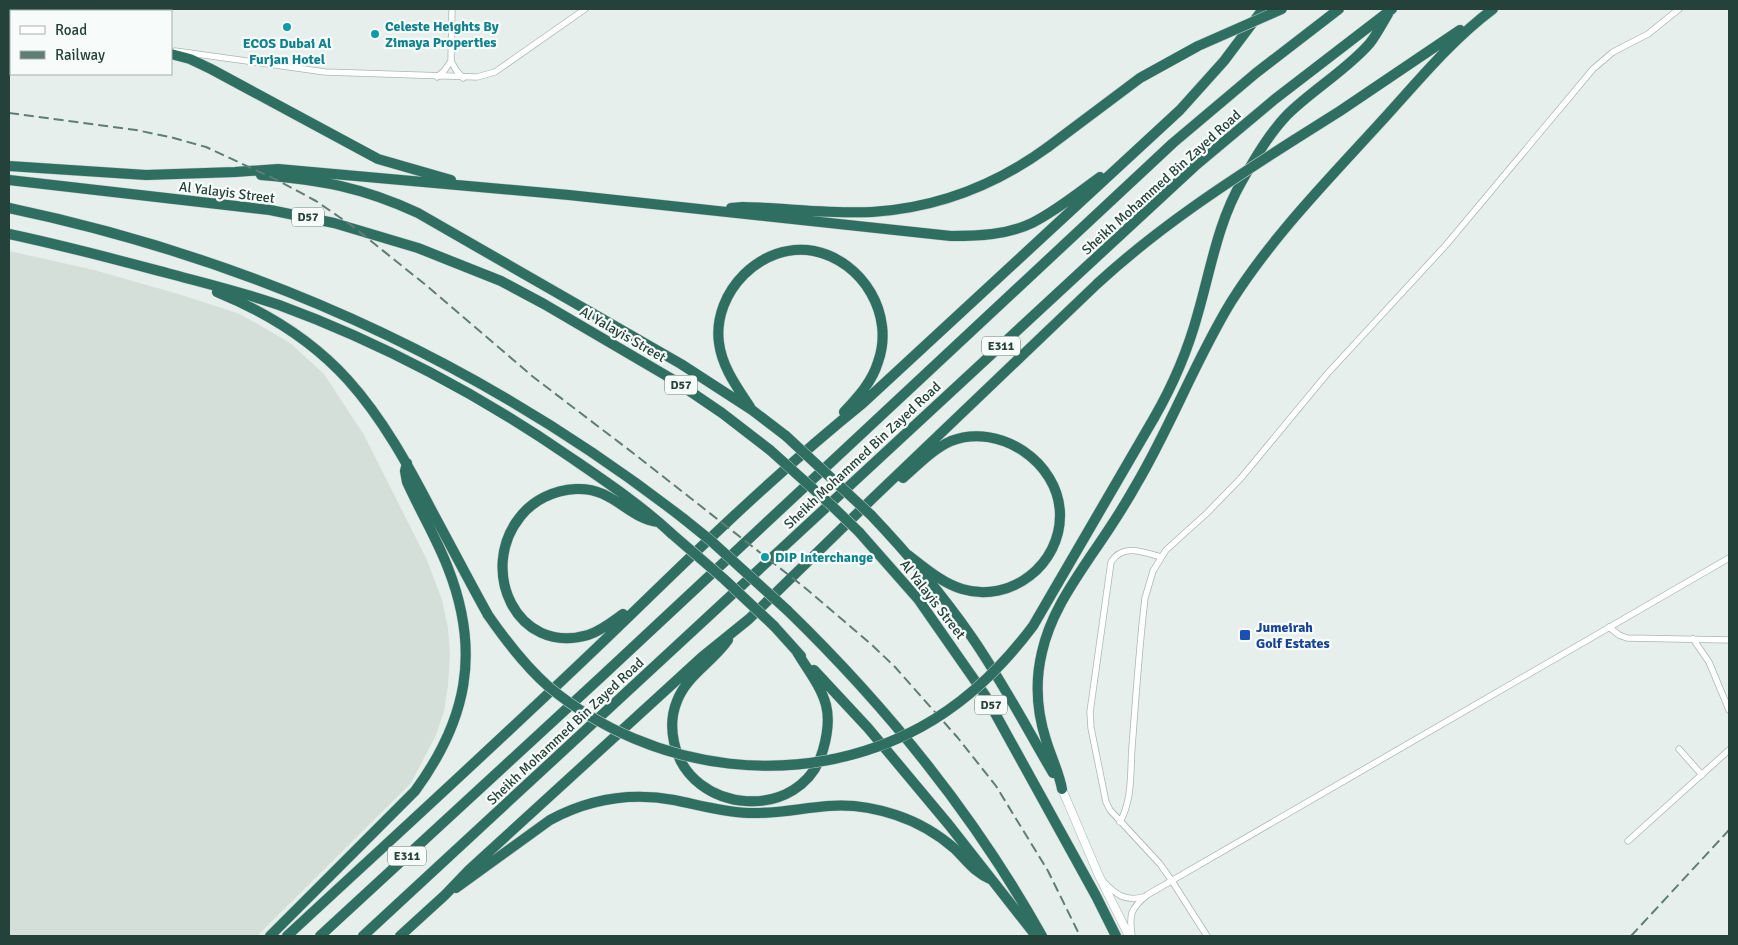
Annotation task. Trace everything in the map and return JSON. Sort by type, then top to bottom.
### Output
[{"type":"highway","points":[[287,936],[479,758],[659,585],[815,442],[863,403],[1135,152],[1203,86],[1263,9]]},
{"type":"highway","points":[[713,211],[743,207],[871,212],[921,206],[944,200],[990,182],[1024,164],[1140,78],[1198,46],[1282,9]]},
{"type":"highway","name":"Sheikh Mohammed Bin Zayed Road","points":[[320,936],[1174,143],[1256,73],[1340,9]]},
{"type":"highway","points":[[175,275],[272,317],[317,350],[348,380],[378,418],[406,463],[488,615],[517,654],[548,686],[594,719],[650,746],[700,760],[728,764],[778,766],[802,764],[850,754],[889,741],[929,722],[982,682],[1018,645],[1033,626],[1154,418],[1179,369],[1198,314],[1222,222],[1242,180],[1266,142],[1287,115],[1363,50],[1391,10]]},
{"type":"highway","name":"Sheikh Mohammed Bin Zayed Road","points":[[363,936],[1195,166],[1275,99],[1391,10]]},
{"type":"highway","points":[[400,936],[469,870],[709,651],[749,619],[873,498],[1098,283],[1134,251],[1190,208],[1491,10]]},
{"type":"highway","points":[[1062,789],[1059,775],[1042,728],[1038,692],[1039,667],[1044,642],[1052,619],[1062,599],[1136,485],[1165,432],[1217,326],[1259,262],[1289,223],[1421,76],[1460,37],[1491,10]]},
{"type":"highway","points":[[172,52],[211,69],[378,159],[446,178],[463,186]]},
{"type":"highway","points":[[9,166],[137,175],[278,169],[951,236],[992,234],[1030,223],[1055,209],[1135,152]]},
{"type":"highway","points":[[236,172],[324,182],[364,191],[395,203],[418,214],[653,347],[752,410],[786,436],[871,516],[908,555],[970,634],[1062,789]]},
{"type":"highway","name":"Al Yalayis Street","points":[[9,180],[270,210],[334,223],[418,248],[501,281],[544,304],[672,380],[722,413],[770,450],[830,504],[859,532],[918,599],[985,695],[1096,896],[1116,936]]},
{"type":"highway","points":[[9,208],[104,231],[214,264],[286,290],[356,320],[425,353],[492,390],[572,438],[622,472],[684,519],[736,563],[787,610],[857,680],[926,765],[982,842],[1042,936]]},
{"type":"highway","points":[[9,234],[106,256],[279,305],[366,342],[425,371],[479,399],[531,430],[660,522],[774,626],[868,728],[992,880],[1028,929],[1036,936]]},
{"type":"highway","points":[[752,410],[732,380],[723,362],[719,342],[719,322],[724,303],[733,286],[744,273],[760,262],[778,254],[796,250],[813,251],[828,255],[849,268],[867,285],[875,299],[880,315],[882,346],[879,361],[863,391],[815,442]]},
{"type":"highway","points":[[873,498],[898,482],[939,448],[952,441],[966,437],[995,438],[1009,442],[1022,449],[1033,458],[1054,485],[1060,513],[1055,543],[1039,568],[1015,586],[989,592],[964,590],[938,577],[908,555]]},
{"type":"highway","points":[[270,936],[415,791],[432,769],[443,749],[460,703],[466,662],[466,638],[462,612],[448,569],[407,482],[406,463]]},
{"type":"highway","points":[[659,585],[602,630],[572,638],[557,637],[542,633],[529,625],[518,614],[505,590],[502,564],[508,535],[523,512],[540,500],[563,490],[577,489],[598,492],[610,497],[644,519],[660,522]]},
{"type":"highway","points":[[734,631],[720,651],[688,681],[675,707],[672,724],[675,748],[685,769],[702,786],[721,796],[749,802],[782,795],[799,786],[816,767],[827,731],[826,705],[820,689],[797,652]]},
{"type":"highway","points":[[445,895],[467,882],[558,815],[583,804],[638,796],[656,797],[713,809],[749,813],[786,812],[828,806],[862,807],[879,810],[926,829],[954,848],[979,874],[992,880]]},
{"type":"street","points":[[452,9],[451,61],[463,78]]},
{"type":"street","points":[[172,52],[325,72],[463,78],[483,76],[494,72],[585,9]]},
{"type":"street","points":[[1120,822],[1127,807],[1130,794],[1131,759],[1145,598],[1150,578],[1160,556],[1207,513],[1241,478],[1314,389],[1452,238],[1594,69],[1613,52],[1648,34],[1679,9]]},
{"type":"street","points":[[436,77],[444,71],[451,61]]},
{"type":"street","points":[[1160,556],[1127,550],[1116,556],[1110,566],[1090,723],[1106,802],[1112,814],[1146,848],[1172,881],[1207,936]]},
{"type":"street","points":[[1131,936],[1130,920],[1132,912],[1137,904],[1147,895],[1729,558]]},
{"type":"street","points":[[1609,627],[1619,635],[1627,638],[1729,640]]},
{"type":"street","points":[[1693,639],[1711,667],[1729,710]]},
{"type":"street","points":[[1680,748],[1702,775]]},
{"type":"street","points":[[1628,841],[1729,750]]},
{"type":"street","points":[[1062,789],[1099,876],[1131,936]]},
{"type":"street","points":[[1099,876],[1112,891],[1124,898],[1133,899],[1147,895]]},
{"type":"shaded area","points":[[9,251],[94,270],[240,314],[290,343],[324,374],[364,435],[427,560],[442,600],[448,628],[450,654],[444,711],[436,735],[411,783],[257,936],[9,936]]},
{"type":"railway","points":[[9,113],[136,130],[206,147],[279,181],[316,201],[351,225],[427,286],[532,376],[804,587],[895,667],[958,738],[996,786],[1048,871],[1080,936]]},
{"type":"railway","points":[[1631,936],[1729,830]]},
{"type":"place","name":"ECOS Dubai Al Furjan Hotel","points":[[287,27]]},
{"type":"place","name":"Celeste Heights By Zimaya Properties","points":[[375,34]]},
{"type":"place","name":"DIP Interchange","points":[[765,557]]},
{"type":"place","name":"Jumeirah Golf Estates","points":[[1245,635]]}]
